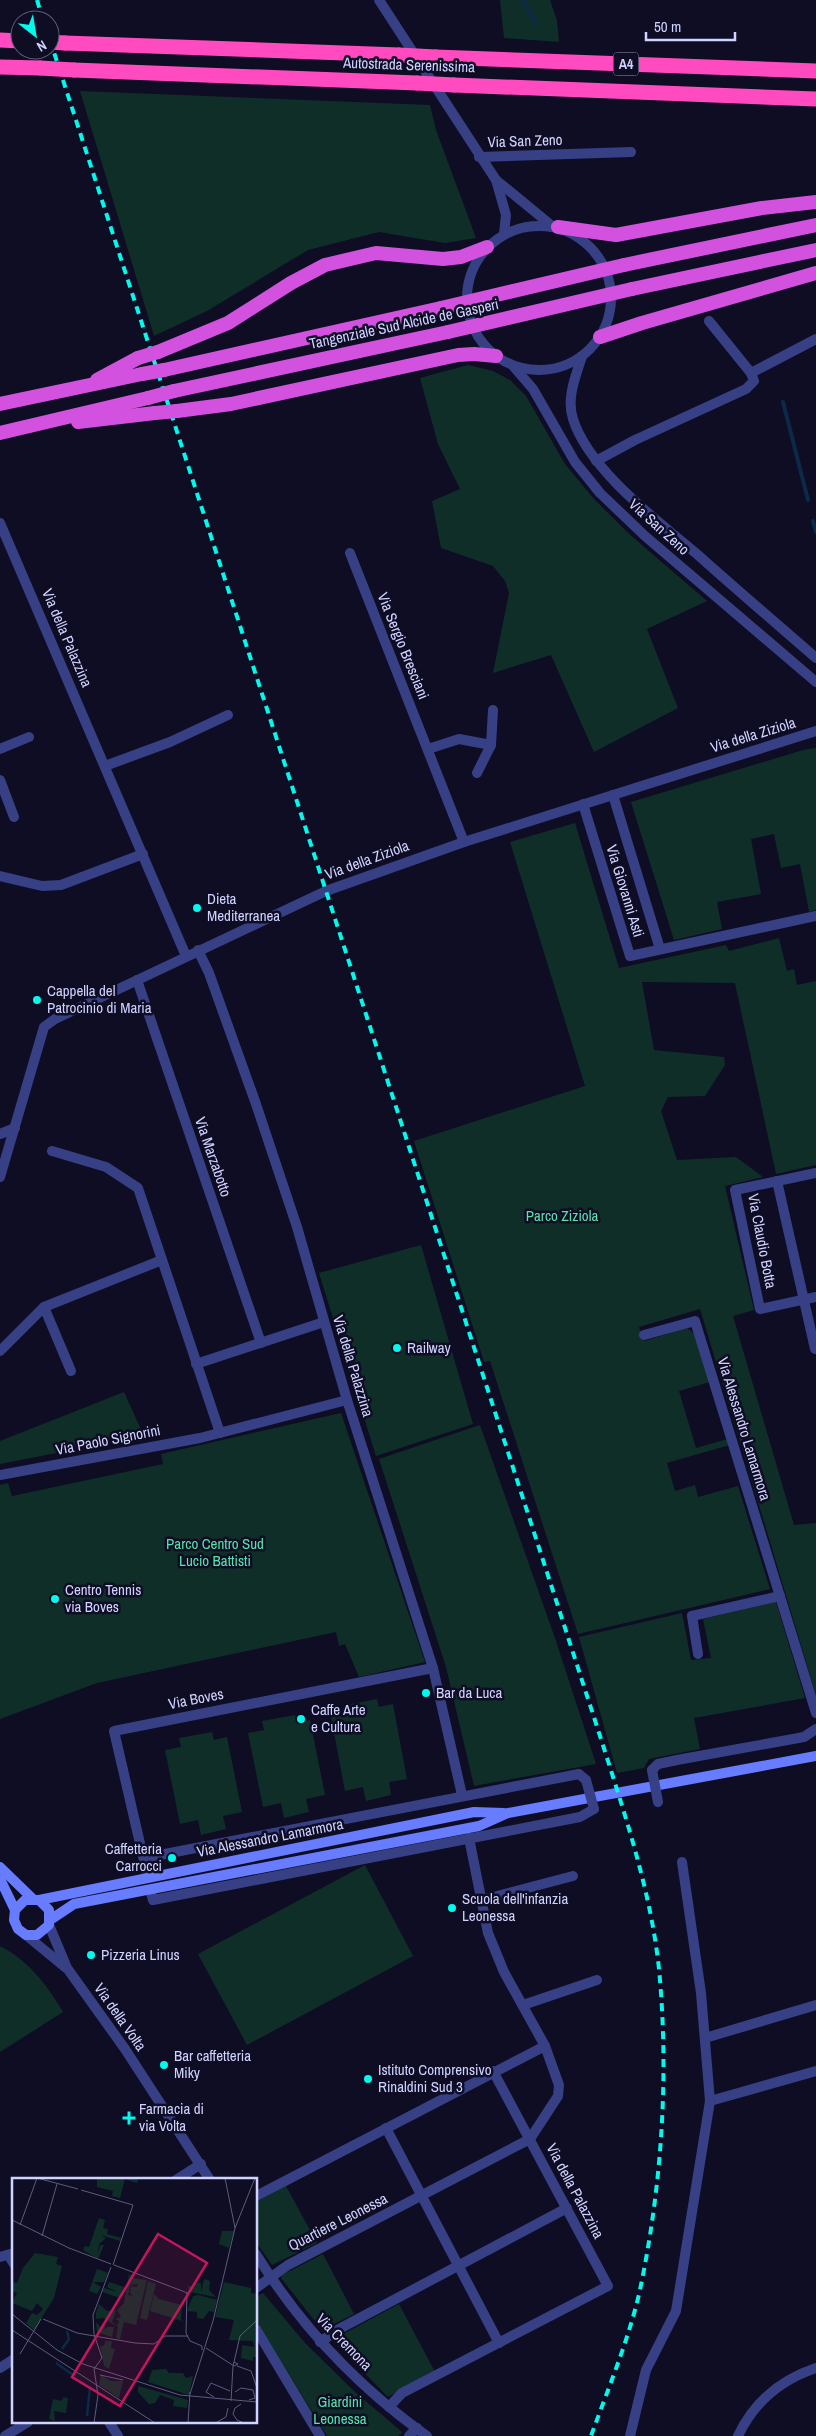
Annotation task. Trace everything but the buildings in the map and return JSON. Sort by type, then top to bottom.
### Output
[{"type":"highway","name":"Autostrada Serenissima","points":[[60,42],[816,71]]},
{"type":"highway","name":"Autostrada Serenissima","points":[[0,67],[816,99]]},
{"type":"highway","points":[[555,227],[616,235],[638,233],[762,208],[816,202]]},
{"type":"highway","name":"Tangenziale Sud Alcide de Gasperi","points":[[0,404],[164,370],[624,265],[816,225]]},
{"type":"highway","points":[[83,387],[138,358],[158,352],[228,323],[291,283],[325,265],[376,253],[443,259],[461,257],[487,247]]},
{"type":"highway","name":"Tangenziale Sud Alcide de Gasperi","points":[[0,433],[174,391],[816,250]]},
{"type":"highway","points":[[600,337],[816,273]]},
{"type":"highway","points":[[30,426],[231,404],[458,355],[496,356]]},
{"type":"main road","name":"Via Alessandro Lamarmora","points":[[36,1899],[474,1812],[508,1813],[816,1756]]},
{"type":"main road","name":"Via Alessandro Lamarmora","points":[[50,1923],[74,1904],[479,1826],[508,1813]]},
{"type":"main road","name":"Via della Volta","points":[[0,1867],[36,1899],[47,1906],[50,1923]]},
{"type":"main road","name":"Via della Volta","points":[[0,1879],[18,1906],[16,1925],[26,1935]]},
{"type":"main road","points":[[18,1906],[36,1899]]},
{"type":"main road","points":[[26,1935],[42,1933],[50,1923]]},
{"type":"street","name":"Via San Zeno","points":[[379,0],[479,158],[496,180],[555,227]]},
{"type":"street","name":"Via San Zeno","points":[[479,158],[631,152]]},
{"type":"street","name":"Via San Zeno","points":[[496,180],[506,215],[504,234]]},
{"type":"street","name":"Via San Zeno","points":[[514,367],[540,370],[560,367],[582,356],[600,337],[607,324],[612,299],[607,271],[601,259],[588,243],[573,233],[555,227],[521,227],[504,234],[487,247],[477,260],[467,289],[469,316],[476,335],[496,356],[514,367],[533,389],[575,462],[600,494],[645,536],[813,679],[816,687]]},
{"type":"street","points":[[596,461],[635,440],[746,388],[754,381],[751,373],[709,321]]},
{"type":"street","points":[[751,373],[816,339]]},
{"type":"street","name":"Via San Zeno","points":[[582,356],[574,382],[571,405],[577,428],[596,461],[659,522],[816,658]]},
{"type":"street","name":"Via della Palazzina","points":[[0,523],[186,956]]},
{"type":"street","name":"Via Sergio Bresciani","points":[[350,553],[464,842]]},
{"type":"street","points":[[477,774],[491,745],[493,710]]},
{"type":"street","points":[[105,766],[170,742],[228,715]]},
{"type":"street","name":"Via della Ziziola","points":[[0,1177],[44,1027],[55,1019],[326,891],[464,842],[814,730]]},
{"type":"street","points":[[0,749],[29,736]]},
{"type":"street","points":[[428,749],[459,739],[491,745]]},
{"type":"street","points":[[0,780],[14,817]]},
{"type":"street","name":"Via Giovanni Asti","points":[[613,795],[660,949]]},
{"type":"street","name":"Via Giovanni Asti","points":[[583,804],[630,956],[816,916]]},
{"type":"street","points":[[0,876],[42,886],[61,885],[142,854]]},
{"type":"street","name":"Via della Palazzina","points":[[198,950],[256,1104],[297,1227],[347,1400],[433,1668],[462,1796]]},
{"type":"street","name":"Via Marzabotto","points":[[137,980],[261,1343]]},
{"type":"street","points":[[0,1134],[15,1128]]},
{"type":"street","points":[[52,1151],[106,1167],[138,1188],[220,1433]]},
{"type":"street","name":"Via Claudio Botta","points":[[805,1299],[760,1308],[735,1190],[816,1173]]},
{"type":"street","name":"Via Claudio Botta","points":[[777,1181],[815,1349]]},
{"type":"street","points":[[0,1351],[44,1307],[162,1260]]},
{"type":"street","points":[[805,1299],[816,1296]]},
{"type":"street","points":[[44,1307],[70,1371]]},
{"type":"street","name":"Via Alessandro Lamarmora","points":[[644,1335],[695,1321],[816,1713]]},
{"type":"street","points":[[196,1364],[324,1322]]},
{"type":"street","name":"Via Paolo Signorini","points":[[0,1475],[220,1433],[347,1400]]},
{"type":"street","points":[[698,1654],[692,1616],[780,1596]]},
{"type":"street","name":"Via Boves","points":[[148,1878],[114,1731],[433,1668]]},
{"type":"street","points":[[658,1802],[652,1770],[658,1764],[804,1737],[816,1729]]},
{"type":"street","name":"Via Alessandro Lamarmora","points":[[144,1858],[579,1774],[586,1780],[594,1808],[580,1817],[469,1838]]},
{"type":"street","points":[[150,1890],[153,1900],[469,1838]]},
{"type":"street","name":"Via della Palazzina","points":[[469,1838],[488,1933],[504,1972],[545,2046],[559,2085],[558,2096],[530,2139],[608,2286],[499,2343]]},
{"type":"street","points":[[630,2436],[646,2370],[676,2311],[710,2101],[701,1993],[682,1862]]},
{"type":"street","points":[[482,1900],[573,1876]]},
{"type":"street","name":"Via della Volta","points":[[50,1923],[67,1968],[148,2084],[200,2164]]},
{"type":"street","name":"Via della Volta","points":[[26,1935],[67,1968]]},
{"type":"street","points":[[522,2005],[597,1980]]},
{"type":"street","points":[[705,2038],[816,2005]]},
{"type":"street","points":[[258,2195],[545,2046]]},
{"type":"street","points":[[710,2101],[816,2071]]},
{"type":"street","points":[[493,2072],[530,2139]]},
{"type":"street","points":[[386,2128],[499,2343],[402,2393],[389,2407]]},
{"type":"street","name":"Quartiere Leonessa","points":[[258,2286],[270,2276],[530,2139]]},
{"type":"street","points":[[179,2178],[200,2164],[209,2178]]},
{"type":"street","points":[[320,2342],[339,2329],[567,2208]]},
{"type":"street","name":"Via Cremona","points":[[258,2257],[320,2342],[389,2407],[427,2436]]},
{"type":"street","points":[[258,2332],[320,2436]]},
{"type":"street","points":[[0,2368],[12,2360]]},
{"type":"street","points":[[738,2436],[746,2420],[767,2394],[796,2374],[816,2368]]},
{"type":"street","points":[[5,2436],[25,2424]]},
{"type":"street","points":[[110,2424],[118,2436]]},
{"type":"street","points":[[409,2436],[417,2428]]},
{"type":"green space","points":[[500,0],[550,0],[557,21],[559,42],[504,38]]},
{"type":"green space","points":[[80,91],[430,105],[436,130],[476,238],[445,243],[379,232],[308,250],[207,311],[154,336]]},
{"type":"green space","points":[[468,365],[493,371],[510,380],[526,396],[565,464],[594,499],[628,533],[707,601],[647,629],[678,708],[594,752],[551,655],[493,673],[509,593],[505,581],[493,566],[441,548],[432,501],[460,489],[438,444],[420,378]]},
{"type":"green space","points":[[816,748],[816,910],[809,912],[800,864],[781,868],[774,834],[751,839],[761,894],[717,902],[722,929],[674,940],[631,802],[803,750]]},
{"type":"green space","name":"Parco Ziziola","points":[[575,823],[619,968],[726,945],[729,951],[779,938],[787,971],[794,969],[797,985],[816,981],[816,1165],[776,1174],[735,983],[642,982],[654,1050],[724,1057],[725,1065],[705,1096],[668,1097],[661,1111],[677,1160],[736,1157],[763,1177],[725,1186],[754,1310],[733,1316],[794,1525],[816,1523],[816,1695],[700,1309],[639,1327],[644,1341],[687,1328],[695,1334],[710,1382],[679,1391],[696,1448],[731,1438],[733,1444],[667,1463],[675,1491],[695,1485],[698,1497],[738,1486],[770,1589],[578,1634],[490,1361],[484,1362],[414,1141],[585,1086],[510,842]]},
{"type":"green space","name":"Railway","points":[[421,1245],[473,1424],[376,1456],[319,1273]]},
{"type":"green space","points":[[124,1392],[144,1436],[0,1464],[0,1441]]},
{"type":"green space","name":"Parco Centro Sud Lucio Battisti","points":[[341,1413],[425,1662],[359,1677],[345,1644],[339,1646],[336,1632],[97,1683],[0,1719],[0,1485],[8,1483],[12,1496],[163,1464],[161,1454]]},
{"type":"green space","points":[[480,1425],[556,1641],[596,1764],[474,1786],[446,1667],[379,1459]]},
{"type":"green space","points":[[776,1602],[805,1698],[694,1718],[700,1749],[649,1759],[644,1768],[617,1773],[579,1637],[682,1613],[691,1660],[711,1658],[703,1619]]},
{"type":"green space","points":[[377,1699],[379,1707],[393,1704],[407,1779],[389,1782],[391,1795],[366,1801],[363,1787],[345,1791],[331,1717],[346,1714],[345,1705]]},
{"type":"green space","points":[[295,1715],[297,1723],[310,1720],[325,1795],[306,1799],[309,1812],[284,1818],[281,1803],[263,1807],[248,1733],[264,1730],[262,1721]]},
{"type":"green space","points":[[212,1732],[214,1740],[227,1737],[242,1812],[223,1816],[226,1829],[201,1835],[198,1820],[180,1824],[165,1750],[181,1747],[179,1738]]},
{"type":"green space","points":[[365,1865],[413,1956],[247,2045],[198,1954]]},
{"type":"green space","points":[[0,1946],[19,1958],[36,1974],[63,2012],[0,2052]]},
{"type":"green space","points":[[286,2186],[317,2243],[272,2265],[258,2245],[258,2201]]},
{"type":"green space","points":[[323,2254],[354,2314],[322,2330],[281,2278],[282,2275]]},
{"type":"green space","name":"Giardini Leonessa","points":[[263,2293],[305,2343],[355,2392],[402,2432],[401,2434],[398,2436],[327,2436],[258,2323],[258,2296]]},
{"type":"green space","name":"Giardini Leonessa","points":[[399,2304],[435,2372],[388,2397],[332,2340]]},
{"type":"waterway","points":[[523,0],[536,23]]},
{"type":"waterway","points":[[783,402],[808,500]]},
{"type":"waterway","points":[[813,521],[816,532]]},
{"type":"railway","points":[[37,0],[40,10]]},
{"type":"railway","points":[[56,60],[602,1742],[644,1883],[655,1940],[662,2008],[663,2088],[659,2167],[648,2246],[637,2304],[619,2361],[591,2436]]},
{"type":"place","name":"Dieta Mediterranea","points":[[197,908]]},
{"type":"place","name":"Cappella del Patrocinio di Maria","points":[[37,1000]]},
{"type":"place","name":"Railway","points":[[397,1348]]},
{"type":"place","name":"Centro Tennis via Boves","points":[[55,1599]]},
{"type":"place","name":"Bar da Luca","points":[[426,1693]]},
{"type":"place","name":"Caffe Arte e Cultura","points":[[301,1719]]},
{"type":"place","name":"Caffetteria Carrocci","points":[[172,1858]]},
{"type":"place","name":"Scuola dell'infanzia Leonessa","points":[[452,1908]]},
{"type":"place","name":"Pizzeria Linus","points":[[91,1955]]},
{"type":"place","name":"Bar caffetteria Miky","points":[[164,2065]]},
{"type":"place","name":"Istituto Comprensivo Rinaldini Sud 3","points":[[368,2079]]},
{"type":"place","name":"Farmacia di via Volta","points":[[129,2118]]}]
